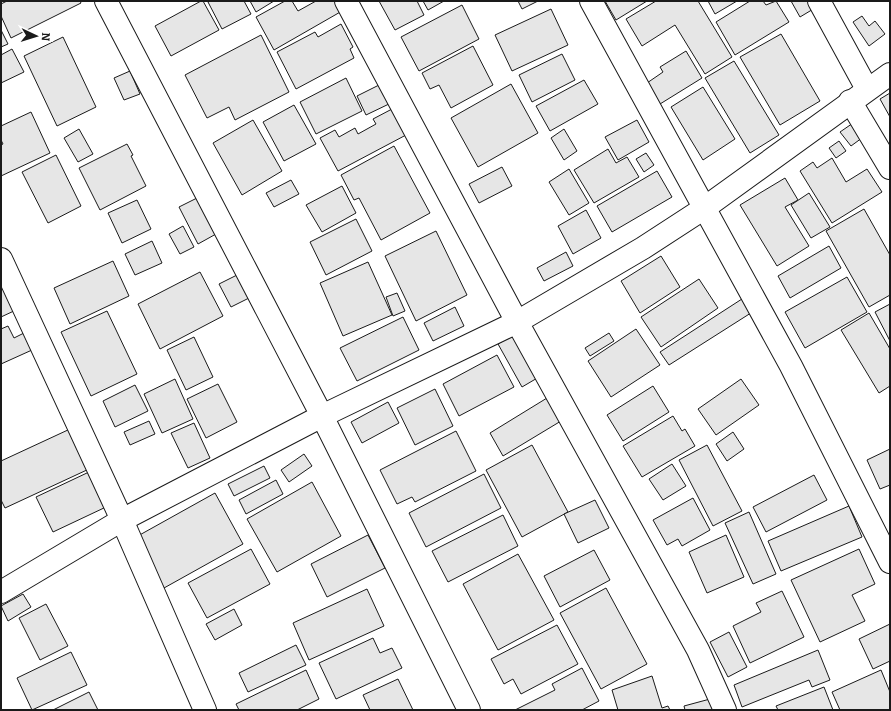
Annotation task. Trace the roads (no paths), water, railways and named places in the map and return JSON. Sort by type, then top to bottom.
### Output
[{"type":"street","points":[[106,1],[322,416],[469,710]]},
{"type":"street","points":[[346,1],[517,322],[698,650],[725,710]]},
{"type":"street","points":[[591,1],[703,209],[791,366],[890,562]]},
{"type":"street","points":[[818,1],[890,168]]},
{"type":"street","points":[[1,592],[122,520],[322,416],[468,344],[517,322],[642,248],[703,209],[890,74]]},
{"type":"street","points":[[1,259],[122,520],[205,710]]}]
